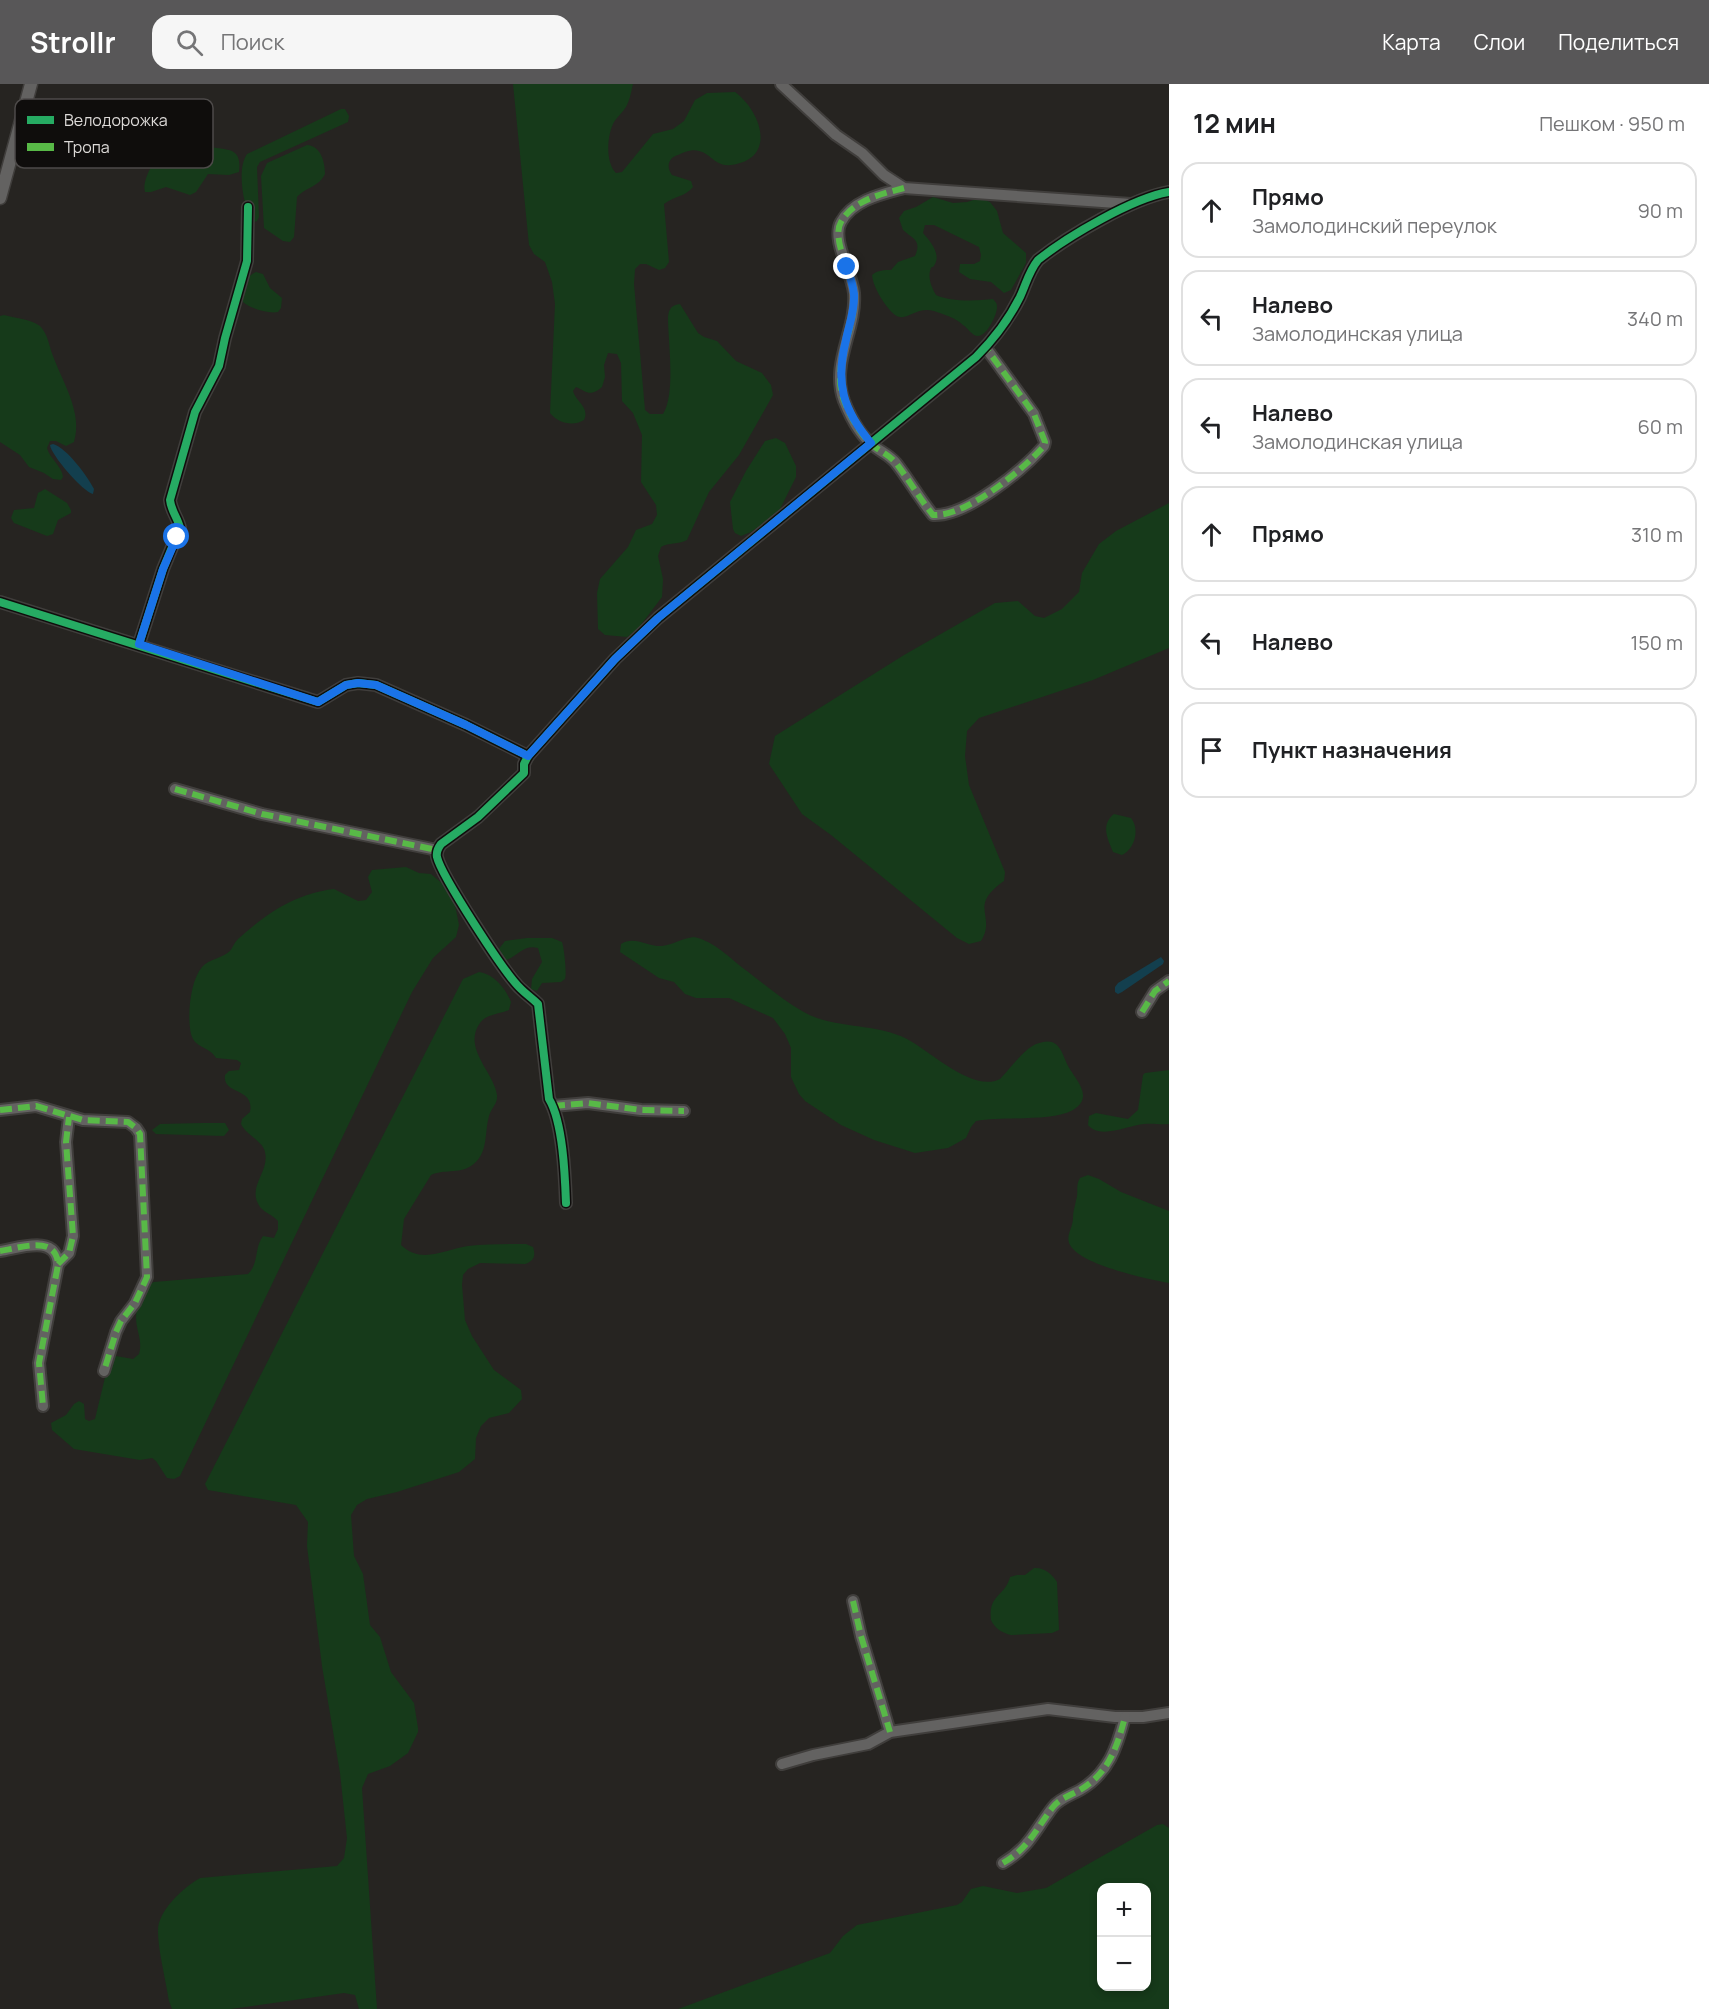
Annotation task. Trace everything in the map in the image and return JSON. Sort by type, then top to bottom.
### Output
[{"type":"street","points":[[27,99],[31,84]]},
{"type":"street","points":[[781,84],[836,135],[862,153],[884,175],[904,188]]},
{"type":"street","points":[[0,198],[15,143]]},
{"type":"street","points":[[986,348],[1034,414],[1045,441],[1041,450],[1004,483],[954,512],[933,515],[887,453],[871,443],[852,416],[842,392],[840,369],[853,312],[854,293],[838,233],[840,222],[860,204],[876,196],[904,188],[1131,204]]},
{"type":"street","points":[[566,1203],[560,1142],[553,1106],[549,1099],[538,1004],[530,995],[521,990],[487,943],[452,887],[437,858],[437,850],[441,844],[465,828],[510,788],[524,773],[524,764],[528,756],[615,659],[658,618],[986,348],[1006,322],[1038,260],[1131,204],[1169,192]]},
{"type":"street","points":[[139,644],[163,569],[180,528],[171,511],[170,500],[190,428],[203,394],[216,375],[247,261],[248,207]]},
{"type":"street","points":[[0,602],[318,702],[346,685],[358,683],[376,685],[466,725],[528,756]]},
{"type":"street","points":[[175,789],[262,814],[437,850]]},
{"type":"street","points":[[1142,1012],[1155,991],[1169,981]]},
{"type":"street","points":[[553,1106],[588,1103],[641,1110],[684,1111]]},
{"type":"street","points":[[0,1110],[36,1106],[69,1117],[99,1122],[128,1122],[140,1134],[147,1277],[135,1304],[116,1332],[104,1371]]},
{"type":"street","points":[[58,1264],[69,1253],[73,1236],[66,1142],[69,1117]]},
{"type":"street","points":[[0,1251],[38,1245],[49,1246],[56,1254],[58,1264],[40,1356],[43,1406]]},
{"type":"street","points":[[853,1601],[890,1732]]},
{"type":"street","points":[[782,1764],[868,1744],[890,1732],[1048,1709],[1125,1717],[1169,1713]]},
{"type":"street","points":[[1003,1863],[1022,1849],[1059,1801],[1093,1782],[1101,1774],[1116,1749],[1125,1717]]},
{"type":"green space","points":[[513,84],[633,84],[627,104],[614,122],[610,134],[608,148],[610,162],[616,173],[622,172],[653,134],[673,129],[684,121],[695,100],[707,93],[735,92],[744,100],[758,122],[760,144],[755,154],[746,161],[724,165],[705,153],[693,150],[672,158],[669,167],[672,175],[691,181],[693,187],[664,204],[669,262],[665,268],[659,270],[646,264],[640,264],[635,269],[634,284],[645,410],[650,414],[663,414],[667,405],[670,381],[668,317],[671,308],[680,304],[698,333],[717,341],[736,361],[762,373],[771,385],[773,395],[739,455],[709,492],[687,540],[661,547],[658,556],[663,579],[662,597],[637,630],[627,637],[605,635],[598,629],[597,593],[600,579],[628,547],[636,530],[652,524],[657,515],[656,505],[641,482],[642,435],[633,413],[622,401],[621,363],[617,354],[608,353],[604,365],[605,377],[602,387],[591,393],[576,387],[573,391],[584,408],[584,420],[566,423],[550,413],[555,304],[552,282],[545,262],[534,254],[529,245]]},
{"type":"green space","points":[[345,109],[349,116],[348,122],[260,162],[257,167],[259,217],[252,223],[246,208],[242,179],[242,169],[247,154]]},
{"type":"green space","points":[[307,145],[319,151],[325,174],[319,182],[297,197],[294,237],[290,242],[283,241],[264,228],[261,176],[267,163]]},
{"type":"green space","points":[[213,148],[232,151],[238,157],[239,163],[239,172],[229,175],[208,174],[196,192],[190,195],[166,187],[145,192],[151,168],[213,168]]},
{"type":"green space","points":[[933,197],[953,203],[980,198],[990,202],[997,211],[1003,233],[1026,253],[1026,263],[1011,290],[1004,293],[991,282],[970,279],[959,272],[960,264],[974,264],[980,261],[979,247],[934,225],[925,225],[923,233],[934,247],[936,256],[930,274],[936,295],[956,300],[993,299],[996,303],[997,311],[993,320],[985,333],[981,335],[974,335],[957,320],[934,311],[927,310],[899,317],[891,311],[877,291],[872,275],[874,273],[891,270],[898,262],[915,256],[917,251],[917,243],[903,230],[899,218],[904,211]]},
{"type":"green space","points":[[256,272],[263,274],[270,288],[282,298],[278,312],[260,310],[243,302],[245,284]]},
{"type":"green space","points":[[0,316],[32,322],[43,329],[71,398],[76,420],[74,442],[66,446],[50,441],[47,448],[62,473],[61,480],[53,479],[29,467],[20,455],[0,442]]},
{"type":"green space","points":[[776,438],[785,443],[796,466],[796,477],[778,513],[751,532],[741,536],[733,529],[730,502],[765,441]]},
{"type":"green space","points":[[45,489],[67,503],[71,510],[71,513],[58,520],[53,534],[47,536],[14,523],[11,518],[14,510],[34,508],[38,493]]},
{"type":"green space","points":[[1169,503],[1169,648],[1093,680],[979,718],[967,731],[965,756],[969,785],[1005,872],[1004,881],[987,898],[985,932],[981,941],[969,944],[957,938],[802,814],[769,764],[775,736],[904,655],[995,603],[1018,601],[1035,616],[1044,618],[1062,609],[1079,592],[1082,573],[1099,544],[1116,531]]},
{"type":"green space","points":[[1114,814],[1131,818],[1136,833],[1133,844],[1122,855],[1113,852],[1106,832],[1107,823]]},
{"type":"green space","points":[[406,867],[419,873],[431,874],[444,885],[455,905],[459,925],[456,937],[433,958],[412,992],[180,1476],[174,1479],[167,1478],[152,1458],[140,1460],[74,1449],[52,1430],[51,1423],[66,1415],[79,1401],[84,1404],[85,1419],[89,1421],[95,1419],[109,1361],[116,1356],[133,1359],[139,1354],[136,1313],[147,1285],[154,1282],[248,1274],[254,1266],[258,1246],[263,1236],[274,1238],[278,1229],[278,1221],[262,1209],[256,1200],[257,1186],[266,1159],[264,1148],[241,1124],[242,1119],[250,1112],[248,1098],[228,1086],[225,1081],[225,1075],[229,1071],[239,1070],[241,1063],[237,1060],[216,1058],[195,1042],[191,1034],[190,999],[198,973],[205,964],[230,951],[238,939],[249,930],[293,900],[334,889],[358,901],[366,900],[372,892],[368,877],[372,870]]},
{"type":"green space","points":[[694,937],[716,947],[802,1011],[827,1021],[881,1030],[907,1039],[952,1069],[977,1080],[989,1082],[1000,1079],[1031,1047],[1044,1042],[1054,1043],[1061,1050],[1081,1088],[1082,1099],[1073,1110],[1064,1114],[976,1121],[966,1138],[948,1148],[915,1153],[874,1140],[841,1125],[805,1101],[799,1094],[791,1077],[791,1048],[785,1034],[773,1018],[729,998],[696,998],[685,994],[674,982],[659,978],[620,952],[621,944],[626,942],[636,941],[662,946]]},
{"type":"green space","points":[[552,938],[562,942],[565,979],[561,982],[542,983],[537,991],[531,989],[532,979],[542,962],[538,948],[525,949],[506,960],[499,955],[498,950],[505,941]]},
{"type":"green space","points":[[479,972],[499,983],[511,1002],[509,1010],[486,1018],[475,1032],[477,1051],[495,1086],[497,1095],[489,1116],[483,1150],[481,1156],[471,1166],[431,1175],[404,1219],[401,1245],[409,1251],[425,1255],[475,1245],[526,1244],[533,1247],[534,1258],[528,1263],[480,1263],[468,1269],[463,1275],[462,1285],[465,1320],[472,1336],[494,1370],[521,1390],[522,1399],[509,1413],[489,1418],[481,1426],[476,1438],[475,1459],[459,1472],[367,1499],[357,1505],[351,1515],[354,1556],[363,1574],[370,1625],[380,1637],[391,1672],[414,1703],[418,1728],[408,1753],[390,1766],[368,1774],[362,1788],[377,2009],[359,2009],[355,1995],[344,1993],[231,2009],[172,2009],[162,1966],[158,1931],[162,1915],[179,1894],[200,1878],[337,1866],[344,1858],[347,1838],[340,1773],[322,1666],[307,1546],[308,1522],[296,1505],[208,1490],[205,1484],[463,979]]},
{"type":"green space","points":[[1169,1070],[1169,1124],[1144,1124],[1107,1132],[1093,1129],[1088,1125],[1089,1116],[1096,1113],[1128,1119],[1138,1110],[1143,1075]]},
{"type":"green space","points":[[225,1123],[229,1130],[224,1136],[156,1134],[152,1130],[160,1124]]},
{"type":"green space","points":[[1088,1175],[1121,1192],[1169,1211],[1169,1283],[1100,1265],[1087,1259],[1070,1245],[1069,1235],[1078,1184],[1080,1178]]},
{"type":"green space","points":[[1034,1568],[1047,1572],[1057,1582],[1059,1630],[1052,1633],[1011,1635],[1002,1632],[991,1620],[994,1600],[1008,1584],[1010,1577],[1025,1575]]},
{"type":"green space","points":[[1163,1824],[1169,1828],[1169,2009],[678,2009],[830,1953],[843,1936],[857,1925],[957,1905],[971,1889],[983,1886],[1017,1893],[1046,1888],[1157,1825]]},
{"type":"water","points":[[53,444],[76,463],[94,489],[93,494],[82,487],[61,464],[50,445]]},
{"type":"water","points":[[1161,957],[1163,964],[1122,992],[1118,994],[1115,992],[1118,983]]},
{"type":"marked path","points":[[904,188],[860,203],[846,214],[841,222],[840,247],[854,293],[852,320],[840,373],[841,387],[846,407],[861,432],[870,443],[896,463],[933,515],[946,514],[977,500],[1008,479],[1044,446],[1045,442],[1034,414],[986,348]]},
{"type":"marked path","points":[[175,789],[262,814],[437,850]]},
{"type":"marked path","points":[[1142,1012],[1155,991],[1169,981]]},
{"type":"marked path","points":[[553,1106],[588,1103],[641,1110],[684,1111]]},
{"type":"marked path","points":[[0,1110],[36,1106],[83,1120],[128,1122],[140,1134],[147,1277],[135,1303],[121,1321],[104,1371]]},
{"type":"marked path","points":[[58,1264],[69,1253],[73,1236],[66,1142],[69,1117]]},
{"type":"marked path","points":[[0,1251],[36,1245],[51,1249],[56,1255],[58,1265],[39,1363],[43,1406]]},
{"type":"marked path","points":[[853,1601],[861,1636],[890,1732]]},
{"type":"marked path","points":[[1003,1863],[1020,1851],[1056,1804],[1098,1776],[1115,1749],[1125,1717]]},
{"type":"cycle path","points":[[0,602],[318,702],[346,685],[358,683],[376,685],[466,725],[528,756],[615,659],[658,618],[976,357],[1011,314],[1038,260],[1101,219],[1138,202],[1169,192]]},
{"type":"cycle path","points":[[139,644],[163,569],[180,528],[170,500],[195,412],[219,366],[247,261],[248,207]]},
{"type":"cycle path","points":[[528,756],[524,764],[524,773],[478,817],[441,844],[437,855],[461,903],[489,946],[513,980],[538,1004],[549,1099],[554,1109],[562,1150],[566,1203]]},
{"type":"route","points":[[177,537],[163,569],[139,644],[318,702],[346,685],[358,683],[376,685],[466,725],[528,756],[615,659],[658,618],[871,443],[852,416],[842,392],[840,369],[853,312],[854,293],[847,267]]}]
